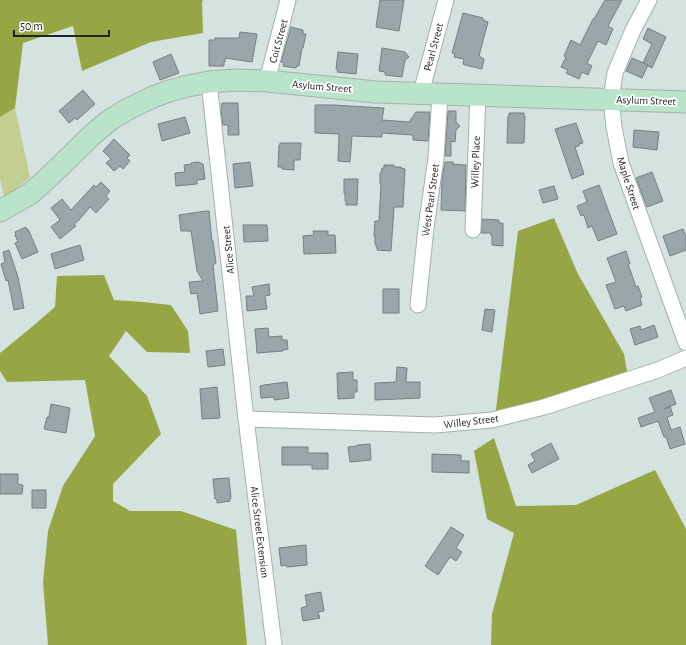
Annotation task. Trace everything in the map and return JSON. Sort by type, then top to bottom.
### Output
[{"type":"street","name":"Coit Street","points":[[267,81],[288,0]]},
{"type":"street","name":"Pearl Street","points":[[430,94],[446,0]]},
{"type":"street","name":"Maple Street","points":[[649,0],[633,30],[615,73],[611,99],[614,127],[621,164],[686,343]]},
{"type":"street","name":"Asylum Street","points":[[0,211],[30,194],[92,134],[110,120],[153,97],[188,86],[210,82],[237,80],[267,81],[376,92],[686,102]]},
{"type":"street","name":"Alice Street","points":[[210,82],[246,419]]},
{"type":"street","name":"West Pearl Street","points":[[418,305],[426,228],[436,158],[430,94]]},
{"type":"street","name":"Willey Place","points":[[473,230],[478,95]]},
{"type":"street","name":"Willey Street","points":[[246,419],[435,425],[492,420],[544,407],[658,370],[686,358]]},
{"type":"street","name":"Alice Street Extension","points":[[246,419],[274,645]]},
{"type":"green space","points":[[0,0],[203,0],[203,33],[151,42],[82,71],[73,26],[23,43],[15,108],[0,117]]},
{"type":"green space","points":[[15,108],[30,177],[5,200],[0,179],[0,117]]},
{"type":"green space","points":[[554,218],[578,274],[624,354],[627,371],[555,398],[495,417],[518,231]]},
{"type":"green space","points":[[104,275],[114,300],[171,305],[188,331],[190,353],[147,352],[126,331],[109,356],[147,396],[161,434],[113,484],[113,501],[130,511],[181,511],[236,530],[247,645],[48,645],[43,582],[48,531],[63,486],[95,436],[85,380],[7,382],[0,371],[0,353],[55,307],[57,276]]},
{"type":"green space","points":[[494,438],[516,506],[576,505],[655,470],[686,529],[686,645],[491,645],[492,614],[514,533],[487,519],[474,451]]},
{"type":"building","points":[[380,0],[404,0],[399,31],[376,27]]},
{"type":"building","points":[[605,0],[622,0],[608,26],[613,29],[606,45],[598,41],[587,63],[592,66],[588,75],[582,72],[579,79],[566,73],[568,70],[561,67],[566,57],[564,56],[571,40],[580,45],[593,19]]},
{"type":"building","points":[[463,13],[483,18],[483,20],[488,22],[479,56],[484,59],[482,69],[463,64],[464,59],[454,57],[455,54],[452,53]]},
{"type":"building","points":[[291,27],[303,30],[303,34],[306,34],[299,66],[297,65],[296,68],[283,66],[284,63],[281,62]]},
{"type":"building","points":[[648,28],[666,37],[652,68],[643,63],[652,44],[643,39]]},
{"type":"building","points":[[240,32],[257,34],[252,62],[225,58],[224,66],[209,66],[209,40],[215,40],[215,38],[239,38]]},
{"type":"building","points":[[382,48],[405,52],[409,57],[405,60],[402,77],[385,75],[385,72],[379,71]]},
{"type":"building","points":[[338,52],[358,54],[356,74],[337,72]]},
{"type":"building","points":[[171,54],[179,73],[160,80],[153,62]]},
{"type":"building","points":[[632,58],[648,65],[642,78],[626,71]]},
{"type":"building","points":[[83,90],[95,104],[77,120],[75,118],[69,123],[59,111]]},
{"type":"building","points":[[222,103],[238,103],[239,135],[228,135],[228,125],[223,125],[221,111]]},
{"type":"building","points":[[315,105],[384,108],[382,120],[409,122],[416,112],[430,112],[428,141],[413,140],[413,135],[382,133],[382,137],[352,136],[350,162],[338,161],[339,134],[315,133]]},
{"type":"building","points":[[448,111],[456,111],[456,122],[460,126],[456,130],[455,142],[451,141],[451,156],[445,156]]},
{"type":"building","points":[[509,113],[524,113],[524,143],[507,143]]},
{"type":"building","points":[[185,117],[190,133],[162,141],[158,124]]},
{"type":"building","points":[[576,123],[583,143],[575,147],[584,174],[572,179],[555,129]]},
{"type":"building","points":[[634,130],[659,132],[657,150],[633,147]]},
{"type":"building","points":[[114,139],[130,155],[127,158],[130,161],[123,169],[120,166],[114,171],[106,163],[111,159],[103,151]]},
{"type":"building","points":[[280,143],[301,143],[300,160],[294,160],[294,170],[282,169],[282,167],[278,167]]},
{"type":"building","points":[[198,162],[203,164],[205,179],[197,180],[197,184],[176,186],[175,173],[185,172],[184,165]]},
{"type":"building","points":[[250,162],[253,186],[235,188],[233,164]]},
{"type":"building","points":[[445,162],[466,165],[465,211],[441,210],[442,179]]},
{"type":"building","points":[[384,165],[394,165],[394,167],[401,167],[405,169],[403,207],[394,207],[391,251],[377,250],[374,236],[375,221],[379,221],[381,184],[380,173],[382,168],[384,168]]},
{"type":"building","points":[[652,172],[663,201],[647,207],[636,178]]},
{"type":"building","points":[[344,179],[358,179],[357,205],[346,205]]},
{"type":"building","points":[[101,182],[110,191],[106,196],[109,199],[96,213],[90,207],[74,224],[76,226],[60,239],[51,227],[60,220],[51,208],[62,199],[71,210],[94,185],[96,187]]},
{"type":"building","points":[[599,185],[617,234],[598,241],[592,226],[588,228],[584,215],[581,216],[577,206],[587,202],[583,191]]},
{"type":"building","points":[[554,186],[558,199],[543,203],[539,190]]},
{"type":"building","points":[[209,211],[216,263],[213,265],[218,311],[200,314],[197,293],[191,294],[189,282],[203,281],[197,271],[191,231],[181,231],[179,215]]},
{"type":"building","points":[[482,219],[499,220],[499,223],[503,223],[503,246],[492,245],[491,233],[481,233]]},
{"type":"building","points":[[243,225],[267,225],[268,241],[244,242]]},
{"type":"building","points":[[26,227],[38,252],[22,259],[15,243],[18,242],[15,232]]},
{"type":"building","points":[[683,229],[686,237],[686,250],[670,256],[663,236]]},
{"type":"building","points":[[313,231],[328,231],[328,235],[335,235],[336,253],[304,254],[303,236],[314,235]]},
{"type":"building","points":[[80,245],[84,260],[55,269],[51,254]]},
{"type":"building","points":[[9,250],[18,277],[24,308],[14,310],[8,280],[6,281],[1,264],[5,262],[3,252]]},
{"type":"building","points":[[626,251],[630,264],[628,264],[636,287],[638,286],[642,297],[640,298],[642,305],[626,311],[624,306],[615,309],[606,285],[616,282],[607,258]]},
{"type":"building","points":[[269,284],[270,295],[265,296],[267,309],[247,311],[246,296],[254,296],[252,287]]},
{"type":"building","points":[[383,289],[399,289],[399,313],[383,313]]},
{"type":"building","points":[[485,309],[495,310],[492,332],[482,330]]},
{"type":"building","points":[[654,325],[658,337],[635,345],[630,329],[640,326],[641,330]]},
{"type":"building","points":[[268,328],[269,337],[282,336],[282,340],[287,340],[288,349],[283,351],[257,353],[255,329]]},
{"type":"building","points":[[223,349],[225,365],[208,367],[206,351]]},
{"type":"building","points":[[397,367],[407,368],[406,382],[420,382],[420,398],[375,400],[375,383],[396,382]]},
{"type":"building","points":[[353,372],[353,380],[357,380],[357,392],[354,392],[354,398],[338,399],[337,373]]},
{"type":"building","points":[[287,382],[289,398],[274,400],[274,397],[261,398],[260,386]]},
{"type":"building","points":[[217,387],[220,418],[202,419],[200,389]]},
{"type":"building","points":[[671,390],[676,404],[670,406],[673,415],[667,417],[671,430],[680,427],[685,444],[670,449],[658,421],[641,427],[638,418],[655,412],[649,398]]},
{"type":"building","points":[[51,404],[70,408],[66,433],[44,429],[47,417],[49,417]]},
{"type":"building","points":[[551,443],[559,459],[532,473],[528,465],[535,461],[531,454]]},
{"type":"building","points":[[370,444],[371,460],[350,462],[348,447]]},
{"type":"building","points":[[282,447],[308,447],[308,453],[328,453],[328,469],[312,469],[312,465],[282,465]]},
{"type":"building","points":[[432,454],[461,455],[461,461],[469,461],[469,473],[432,472]]},
{"type":"building","points":[[0,474],[18,474],[18,484],[23,485],[22,494],[0,494]]},
{"type":"building","points":[[229,478],[230,501],[217,503],[217,499],[215,499],[213,479]]},
{"type":"building","points":[[32,490],[46,490],[46,508],[32,508]]},
{"type":"building","points":[[451,527],[464,535],[456,548],[462,552],[456,561],[450,557],[438,575],[425,566]]},
{"type":"building","points":[[306,545],[307,565],[287,567],[286,565],[281,566],[279,548]]},
{"type":"building","points":[[321,592],[324,611],[318,612],[320,618],[303,621],[301,608],[307,606],[305,595]]}]
